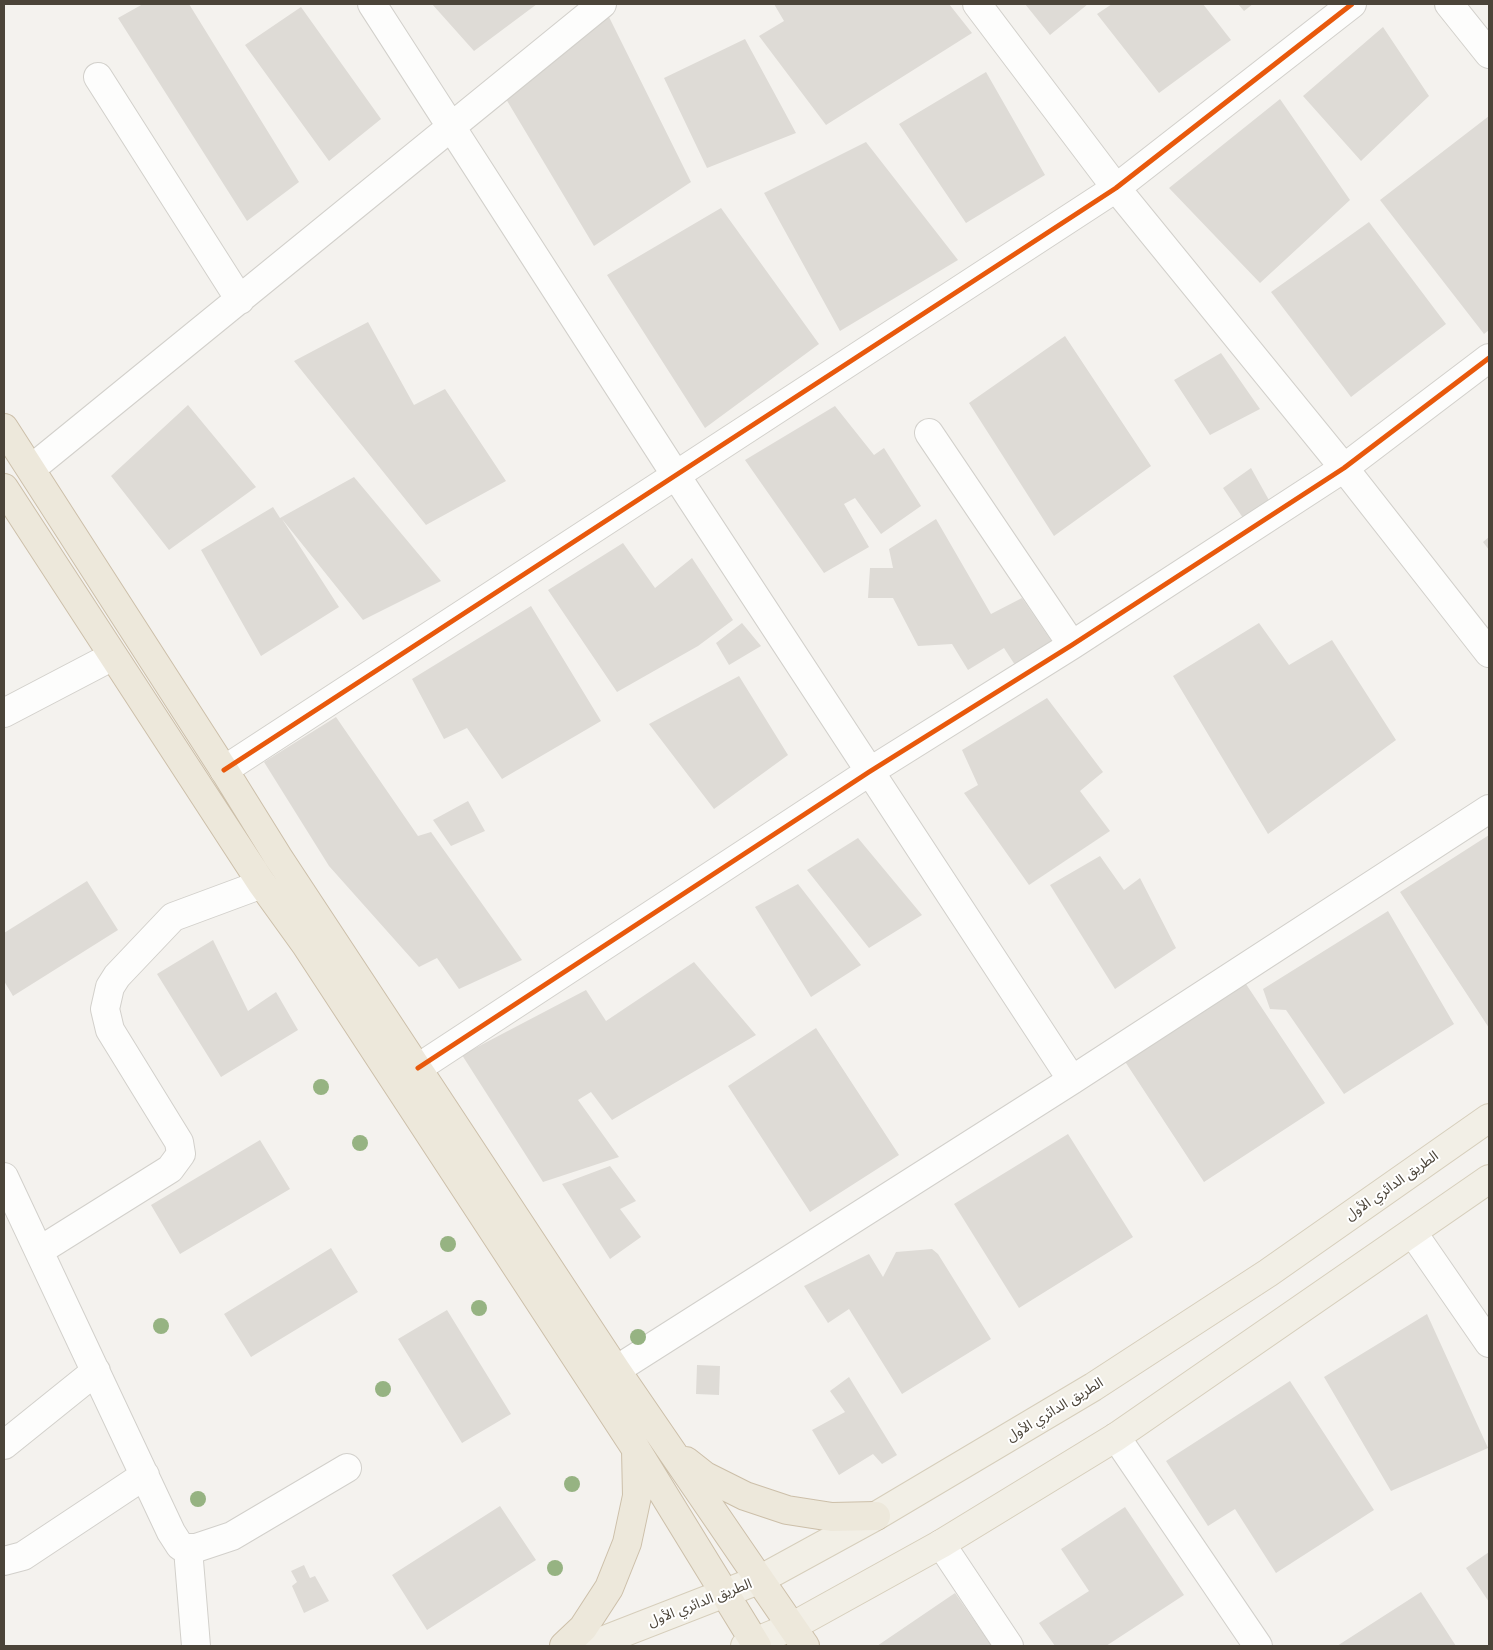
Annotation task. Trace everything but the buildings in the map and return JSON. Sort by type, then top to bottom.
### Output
[{"type":"highway","points":[[4,428],[278,857],[616,1370],[799,1636]]},
{"type":"highway","points":[[4,488],[262,884],[306,946],[636,1449],[724,1594],[752,1645]]},
{"type":"highway","points":[[564,1646],[583,1628],[609,1588],[627,1544],[637,1496],[636,1449]]},
{"type":"highway","points":[[669,1449],[705,1476],[744,1496],[762,1502],[787,1510],[832,1517],[876,1516]]},
{"type":"main road","name":"الطريق الدائري الأول","points":[[590,1646],[761,1579],[876,1516],[1093,1388],[1268,1273],[1489,1118]]},
{"type":"main road","points":[[752,1645],[799,1636],[941,1544],[1116,1437],[1489,1179]]},
{"type":"street","points":[[372,4],[675,474],[1072,1080]]},
{"type":"street","points":[[31,469],[240,300],[451,124],[602,4]]},
{"type":"street","points":[[977,4],[1116,188],[1344,468],[1489,653]]},
{"type":"street","points":[[224,770],[1116,188],[1352,4]]},
{"type":"street","points":[[1449,4],[1489,54]]},
{"type":"street","points":[[98,77],[240,300]]},
{"type":"street","points":[[418,1068],[869,772],[1072,645],[1344,468],[1489,358]]},
{"type":"street","points":[[929,433],[1072,645]]},
{"type":"street","points":[[4,713],[113,656]]},
{"type":"street","points":[[616,1370],[1072,1080],[1489,809]]},
{"type":"street","points":[[39,1251],[170,1169],[182,1154],[179,1142],[110,1030],[105,1009],[110,987],[117,976],[173,917],[262,884]]},
{"type":"street","points":[[4,1177],[176,1541],[188,1549],[204,1547],[232,1536],[347,1468]]},
{"type":"street","points":[[1413,1233],[1489,1342]]},
{"type":"street","points":[[4,1445],[96,1371]]},
{"type":"street","points":[[1116,1437],[1258,1646]]},
{"type":"street","points":[[4,1561],[23,1556],[144,1475]]},
{"type":"street","points":[[941,1544],[1009,1646]]},
{"type":"street","points":[[188,1549],[196,1646]]},
{"type":"cycle path","points":[[224,770],[1116,188],[1352,4]]},
{"type":"cycle path","points":[[418,1068],[869,772],[1072,645],[1344,468],[1489,358]]}]
